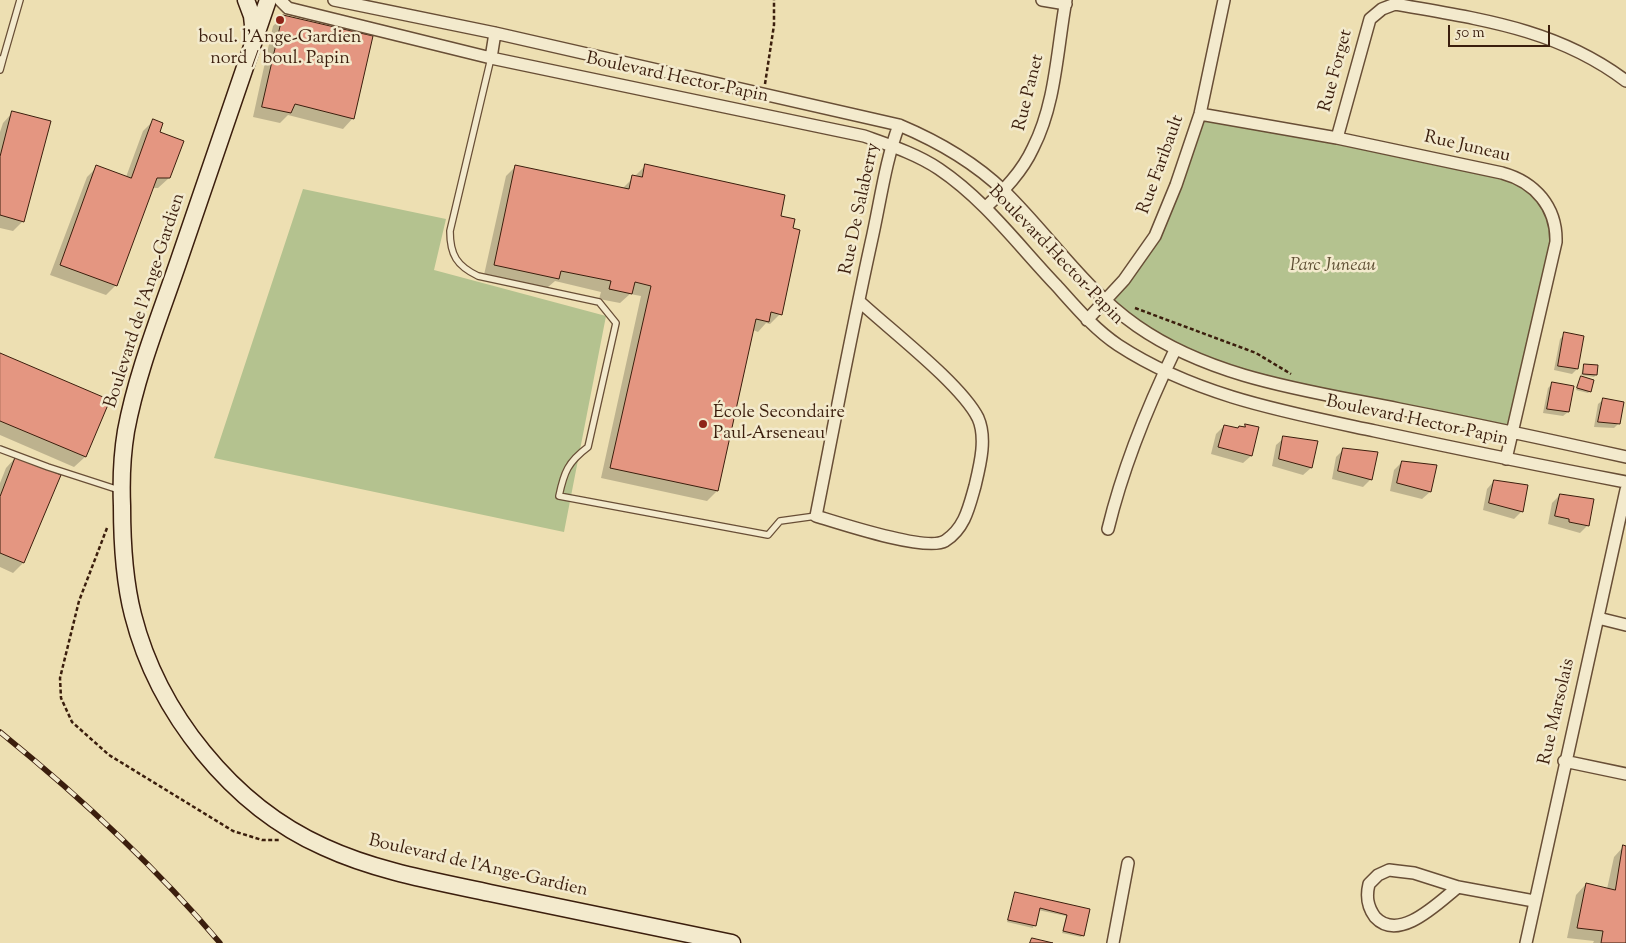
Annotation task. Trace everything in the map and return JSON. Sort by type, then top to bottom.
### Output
[{"type":"main road","points":[[246,0],[252,16],[254,40]]},
{"type":"main road","name":"Boulevard de l'Ange-Gardien","points":[[268,0],[135,392],[125,434],[122,536],[129,594],[133,616],[154,673],[189,733],[235,785],[263,810],[292,830],[322,846],[394,871],[732,943]]},
{"type":"street","name":"Boulevard Hector-Papin","points":[[280,0],[288,8],[491,58],[854,134],[891,146],[937,168],[986,207],[1088,320],[1117,344],[1164,372],[1227,397],[1283,411],[1506,459],[1626,482]]},
{"type":"street","name":"Boulevard Hector-Papin","points":[[334,0],[495,33],[762,92],[899,125],[954,152],[1003,190],[1104,301],[1137,326],[1175,350],[1262,380],[1626,457]]},
{"type":"street","points":[[1042,0],[1066,2]]},
{"type":"street","name":"Rue Faribault","points":[[1088,320],[1124,280],[1155,236],[1176,185],[1200,114],[1224,0]]},
{"type":"street","name":"Rue Panet","points":[[986,207],[1019,172],[1034,148],[1046,115],[1066,2]]},
{"type":"street","name":"Rue Forget","points":[[1337,138],[1370,19],[1382,9],[1394,4],[1502,24],[1526,31],[1571,47],[1600,62],[1626,81]]},
{"type":"street","points":[[491,58],[495,33]]},
{"type":"street","name":"Rue Juneau","points":[[1200,114],[1337,138],[1512,176],[1536,190],[1550,208],[1556,227],[1556,242],[1514,432],[1506,459]]},
{"type":"street","name":"Rue De Salaberry","points":[[858,302],[938,373],[963,398],[973,412],[982,432],[978,471],[967,516],[958,529],[944,542],[921,544],[816,516],[858,302],[891,146],[899,125]]},
{"type":"street","points":[[1108,529],[1120,483],[1164,372],[1175,350]]},
{"type":"street","name":"Rue Marsolais","points":[[1526,943],[1564,761],[1626,490]]},
{"type":"street","points":[[1598,618],[1626,625]]},
{"type":"street","points":[[1564,761],[1626,774]]},
{"type":"street","points":[[1113,943],[1128,863]]},
{"type":"street","points":[[1458,886],[1417,921],[1398,929],[1388,928],[1379,923],[1368,904],[1369,884],[1378,875],[1389,870],[1414,873],[1458,886],[1534,901]]},
{"type":"lane","points":[[0,70],[1,59],[20,0]]},
{"type":"lane","points":[[491,58],[450,231],[450,245],[462,268],[478,276],[599,302],[616,323],[588,447],[573,459],[563,476],[559,496],[768,536],[780,521],[816,516]]},
{"type":"lane","points":[[0,449],[48,468],[122,491]]},
{"type":"path","points":[[762,92],[774,25],[774,0]]},
{"type":"path","points":[[1128,306],[1256,353],[1275,366],[1298,377]]},
{"type":"path","points":[[107,528],[79,601],[60,678],[61,698],[72,722],[109,755],[233,831],[262,840],[282,840]]},
{"type":"green space","name":"Parc Juneau","points":[[1200,114],[1470,166],[1536,190],[1556,227],[1514,432],[1309,391],[1202,361],[1105,301],[1155,236]]},
{"type":"green space","points":[[303,189],[446,219],[434,270],[606,316],[564,532],[214,458]]},
{"type":"building","points":[[283,15],[373,36],[354,119],[295,104],[291,113],[262,107]]},
{"type":"building","points":[[12,111],[51,121],[24,222],[0,215],[0,157]]},
{"type":"building","points":[[153,119],[163,123],[160,132],[184,141],[170,178],[157,178],[117,286],[60,265],[96,165],[131,178]]},
{"type":"building","points":[[645,164],[785,195],[781,216],[795,219],[793,228],[800,230],[782,315],[771,312],[769,322],[756,319],[718,491],[610,468],[651,286],[635,282],[632,294],[609,289],[611,281],[561,271],[559,279],[494,265],[515,165],[629,189],[632,175],[642,177]]},
{"type":"building","points":[[1564,332],[1584,336],[1578,369],[1558,366]]},
{"type":"building","points":[[0,353],[110,400],[86,457],[0,421]]},
{"type":"building","points":[[1584,364],[1598,365],[1597,375],[1583,374]]},
{"type":"building","points":[[1581,376],[1594,380],[1591,392],[1577,388]]},
{"type":"building","points":[[1552,382],[1574,386],[1569,412],[1547,409]]},
{"type":"building","points":[[1603,398],[1624,402],[1620,424],[1598,422]]},
{"type":"building","points":[[1245,424],[1259,427],[1252,456],[1218,447],[1224,425],[1238,428],[1239,426],[1245,427]]},
{"type":"building","points":[[1283,436],[1318,441],[1312,468],[1279,459]]},
{"type":"building","points":[[1343,448],[1378,452],[1372,480],[1338,471]]},
{"type":"building","points":[[16,456],[61,475],[24,563],[0,553],[0,497]]},
{"type":"building","points":[[1402,461],[1437,465],[1431,492],[1397,483]]},
{"type":"building","points":[[1494,480],[1528,485],[1523,512],[1489,503]]},
{"type":"building","points":[[1560,494],[1594,499],[1589,526],[1569,522],[1569,519],[1555,516]]},
{"type":"building","points":[[1623,845],[1626,846],[1626,943],[1601,943],[1603,931],[1577,928],[1586,883],[1615,890]]},
{"type":"building","points":[[1015,892],[1090,909],[1084,936],[1063,931],[1067,915],[1040,908],[1036,926],[1008,920]]},
{"type":"building","points":[[1032,938],[1053,943],[1030,943]]},
{"type":"railway","points":[[0,732],[115,832],[169,886],[220,943]]},
{"type":"place","name":"boul. l'Ange-Gardien nord / boul. Papin","points":[[280,20]]},
{"type":"place","name":"École Secondaire Paul-Arseneau","points":[[703,424]]}]
